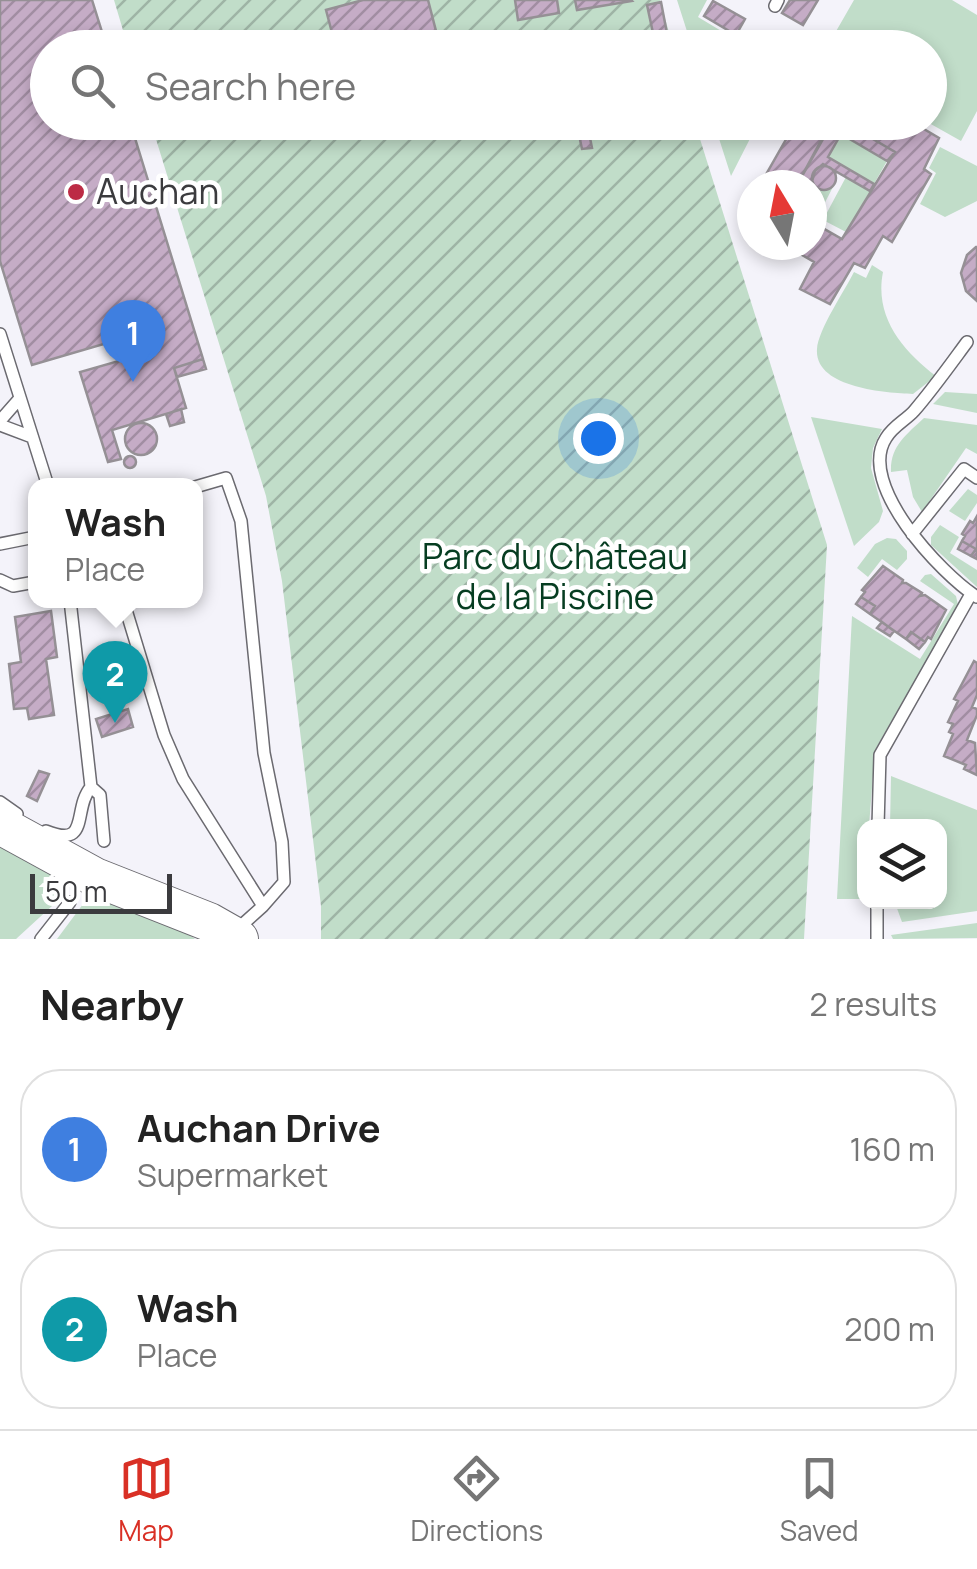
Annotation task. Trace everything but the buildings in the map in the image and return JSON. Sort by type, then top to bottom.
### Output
[{"type":"main road","points":[[1,820],[95,877],[225,934]]},
{"type":"lane","points":[[0,334],[45,478]]},
{"type":"lane","points":[[878,819],[880,754],[974,595],[912,534],[894,510],[880,456],[886,438],[913,412],[967,342]]},
{"type":"lane","points":[[20,398],[0,423],[32,437]]},
{"type":"lane","points":[[912,534],[964,469],[977,478]]},
{"type":"lane","points":[[203,485],[226,478],[241,522],[264,752],[282,842],[284,882],[243,924],[225,934]]},
{"type":"lane","points":[[0,544],[28,538]]},
{"type":"lane","points":[[0,580],[13,586],[28,583]]},
{"type":"lane","points":[[1,820],[66,836],[78,829],[82,800],[91,787],[71,608]]},
{"type":"lane","points":[[125,608],[164,736],[183,780],[263,906]]},
{"type":"lane","points":[[91,787],[100,795],[104,842]]},
{"type":"lane","points":[[42,939],[70,902]]},
{"type":"lane","points":[[876,939],[877,909]]},
{"type":"green space","points":[[114,0],[660,0],[668,30],[123,30]]},
{"type":"green space","points":[[677,0],[707,0],[698,17],[720,30],[687,30]]},
{"type":"green space","points":[[854,0],[952,0],[977,15],[977,111],[961,141],[947,133],[947,30],[837,30]]},
{"type":"green space","name":"Parc du Château de la Piscine","points":[[156,140],[700,140],[827,545],[804,939],[321,939],[321,906],[282,581],[266,496]]},
{"type":"green space","points":[[719,140],[749,140],[731,176]]},
{"type":"green space","points":[[838,140],[851,140],[887,161],[874,184],[828,157]]},
{"type":"green space","points":[[940,147],[977,166],[977,201],[945,217],[920,204],[936,173],[929,168]]},
{"type":"green space","points":[[846,177],[870,191],[846,232],[827,222],[827,213]]},
{"type":"green space","points":[[872,265],[883,272],[883,304],[894,332],[936,376],[913,394],[854,386],[827,372],[819,362],[819,341],[832,310],[854,272],[866,278]]},
{"type":"green space","points":[[945,392],[977,394],[977,413],[933,404]]},
{"type":"green space","points":[[811,417],[882,429],[873,448],[871,468],[883,511],[879,522],[854,546]]},
{"type":"green space","points":[[924,418],[977,425],[977,454],[966,448],[922,512],[913,497],[907,470],[891,472],[891,463],[896,448]]},
{"type":"green space","points":[[968,489],[977,495],[977,503],[965,521],[949,511]]},
{"type":"green space","points":[[940,525],[959,537],[950,553],[977,570],[977,587],[931,545],[931,537]]},
{"type":"green space","points":[[887,538],[896,539],[907,551],[907,559],[897,570],[882,559],[868,577],[857,568],[875,544]]},
{"type":"green space","points":[[931,574],[956,596],[958,605],[875,750],[870,819],[857,819],[857,899],[837,899],[852,616],[920,659],[954,604],[920,581]]},
{"type":"green space","points":[[891,776],[977,810],[977,911],[902,922],[897,909],[947,909],[947,819],[890,819]]},
{"type":"green space","points":[[0,847],[68,881],[52,906],[16,939],[0,939]]},
{"type":"green space","points":[[89,896],[181,928],[195,939],[57,939]]},
{"type":"green space","points":[[977,923],[977,938],[893,939],[891,935]]},
{"type":"place","name":"Auchan","points":[[76,192]]},
{"type":"place","name":"Auchan Drive","points":[[133,382]]},
{"type":"place","name":"Wash","points":[[115,723]]}]
